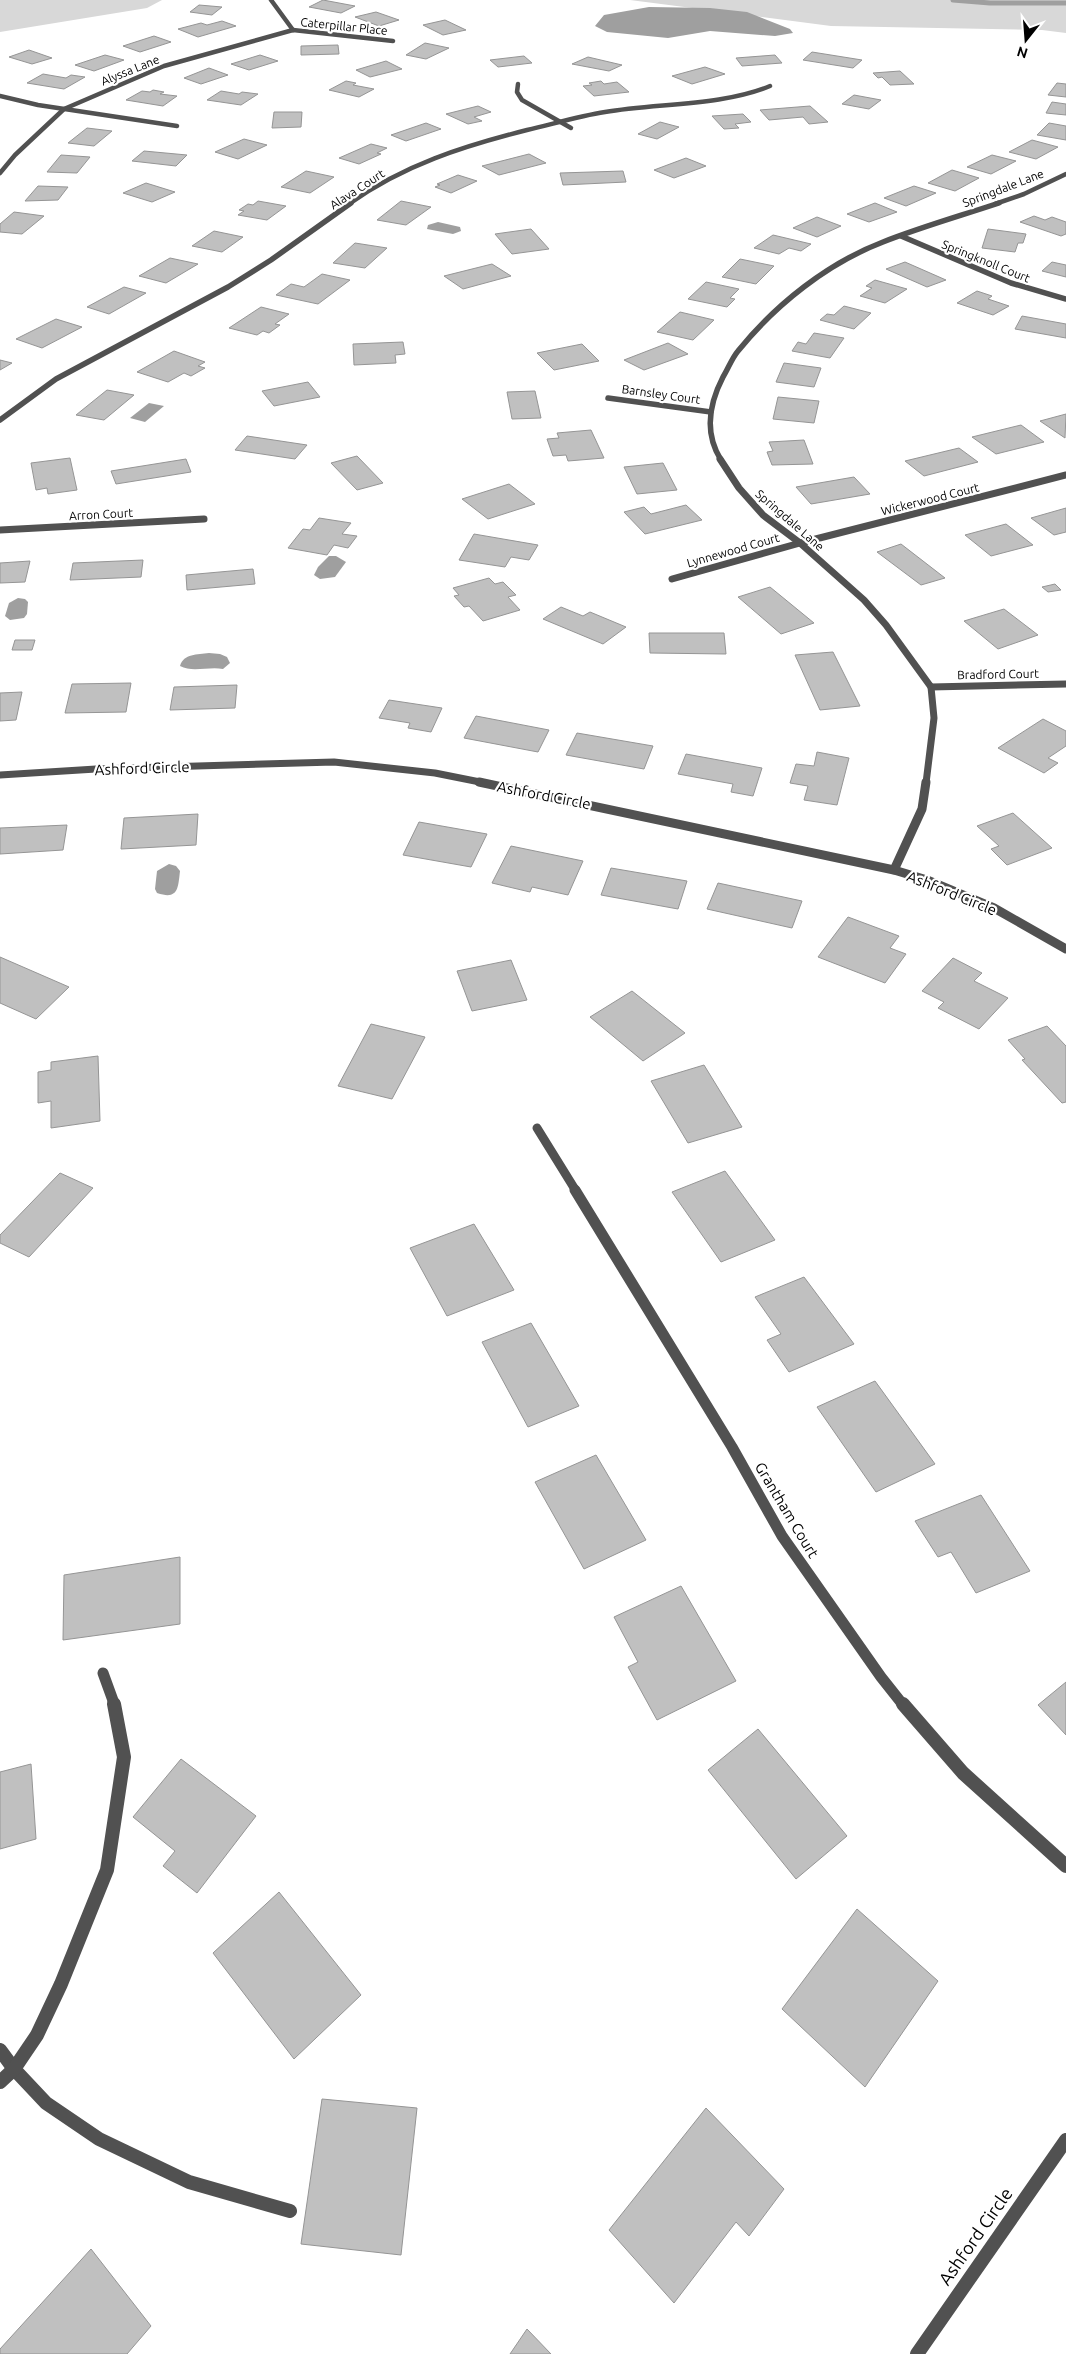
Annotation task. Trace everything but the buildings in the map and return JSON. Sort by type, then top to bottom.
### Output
[{"type":"street","points":[[271,0],[293,30]]},
{"type":"street","name":"Caterpillar Place","points":[[293,30],[393,41]]},
{"type":"street","name":"Alyssa Lane","points":[[0,173],[15,155],[64,109],[164,66],[293,30]]},
{"type":"street","points":[[518,84],[517,92],[522,100],[571,128]]},
{"type":"street","name":"Alava Court","points":[[0,420],[56,379],[164,323],[243,278],[384,181],[426,162],[478,143],[559,122],[605,112],[738,96],[770,86]]},
{"type":"street","points":[[0,96],[64,109],[178,126]]},
{"type":"street","name":"Springdale Lane","points":[[931,687],[886,625],[864,600],[800,543],[763,515],[738,488],[718,456],[709,429],[716,393],[737,352],[800,290],[840,263],[882,242],[1024,194],[1066,174]]},
{"type":"street","name":"Springknoll Court","points":[[901,236],[1011,284],[1066,299]]},
{"type":"street","name":"Barnsley Court","points":[[608,398],[711,412]]},
{"type":"street","name":"Wickerwood Court","points":[[800,543],[1066,476]]},
{"type":"street","name":"Arron Court","points":[[0,530],[204,519]]},
{"type":"street","name":"Lynnewood Court","points":[[672,578],[800,543]]},
{"type":"street","name":"Bradford Court","points":[[931,687],[1066,684]]},
{"type":"street","points":[[894,870],[922,808],[934,726],[931,687]]},
{"type":"street","name":"Ashford Circle","points":[[0,775],[96,769],[334,762],[435,774],[538,794],[894,870],[927,880],[994,908],[1066,949]]},
{"type":"street","name":"Grantham Court","points":[[538,1128],[732,1447],[782,1536],[840,1620],[881,1677],[928,1735],[963,1773],[1066,1866]]},
{"type":"street","points":[[0,2082],[14,2068],[37,2035],[61,1984],[107,1870],[124,1757],[115,1706],[103,1672]]},
{"type":"street","points":[[0,2050],[46,2103],[99,2139],[189,2182],[290,2211]]},
{"type":"street","name":"Ashford Circle","points":[[917,2354],[1066,2140]]},
{"type":"shaded area","points":[[0,0],[162,0],[147,8],[0,32]]},
{"type":"shaded area","points":[[630,0],[1066,0],[1066,33],[1042,30],[831,26]]},
{"type":"shaded area","points":[[649,7],[710,8],[747,12],[790,29],[793,33],[775,36],[710,31],[668,38],[607,32],[595,26],[604,15]]},
{"type":"shaded area","points":[[438,222],[460,227],[461,231],[453,234],[427,229],[428,225]]},
{"type":"shaded area","points":[[149,403],[164,406],[145,422],[130,418]]},
{"type":"shaded area","points":[[329,556],[336,556],[346,562],[335,577],[320,579],[314,575],[318,567]]},
{"type":"shaded area","points":[[18,598],[25,599],[28,602],[27,614],[24,618],[10,620],[5,616],[9,603]]},
{"type":"shaded area","points":[[209,653],[227,657],[230,663],[223,669],[190,669],[180,666],[188,657]]},
{"type":"shaded area","points":[[169,864],[176,866],[180,871],[179,883],[173,894],[164,895],[157,893],[155,889],[157,871]]},
{"type":"waterway","points":[[953,0],[990,3],[1066,3]]}]
